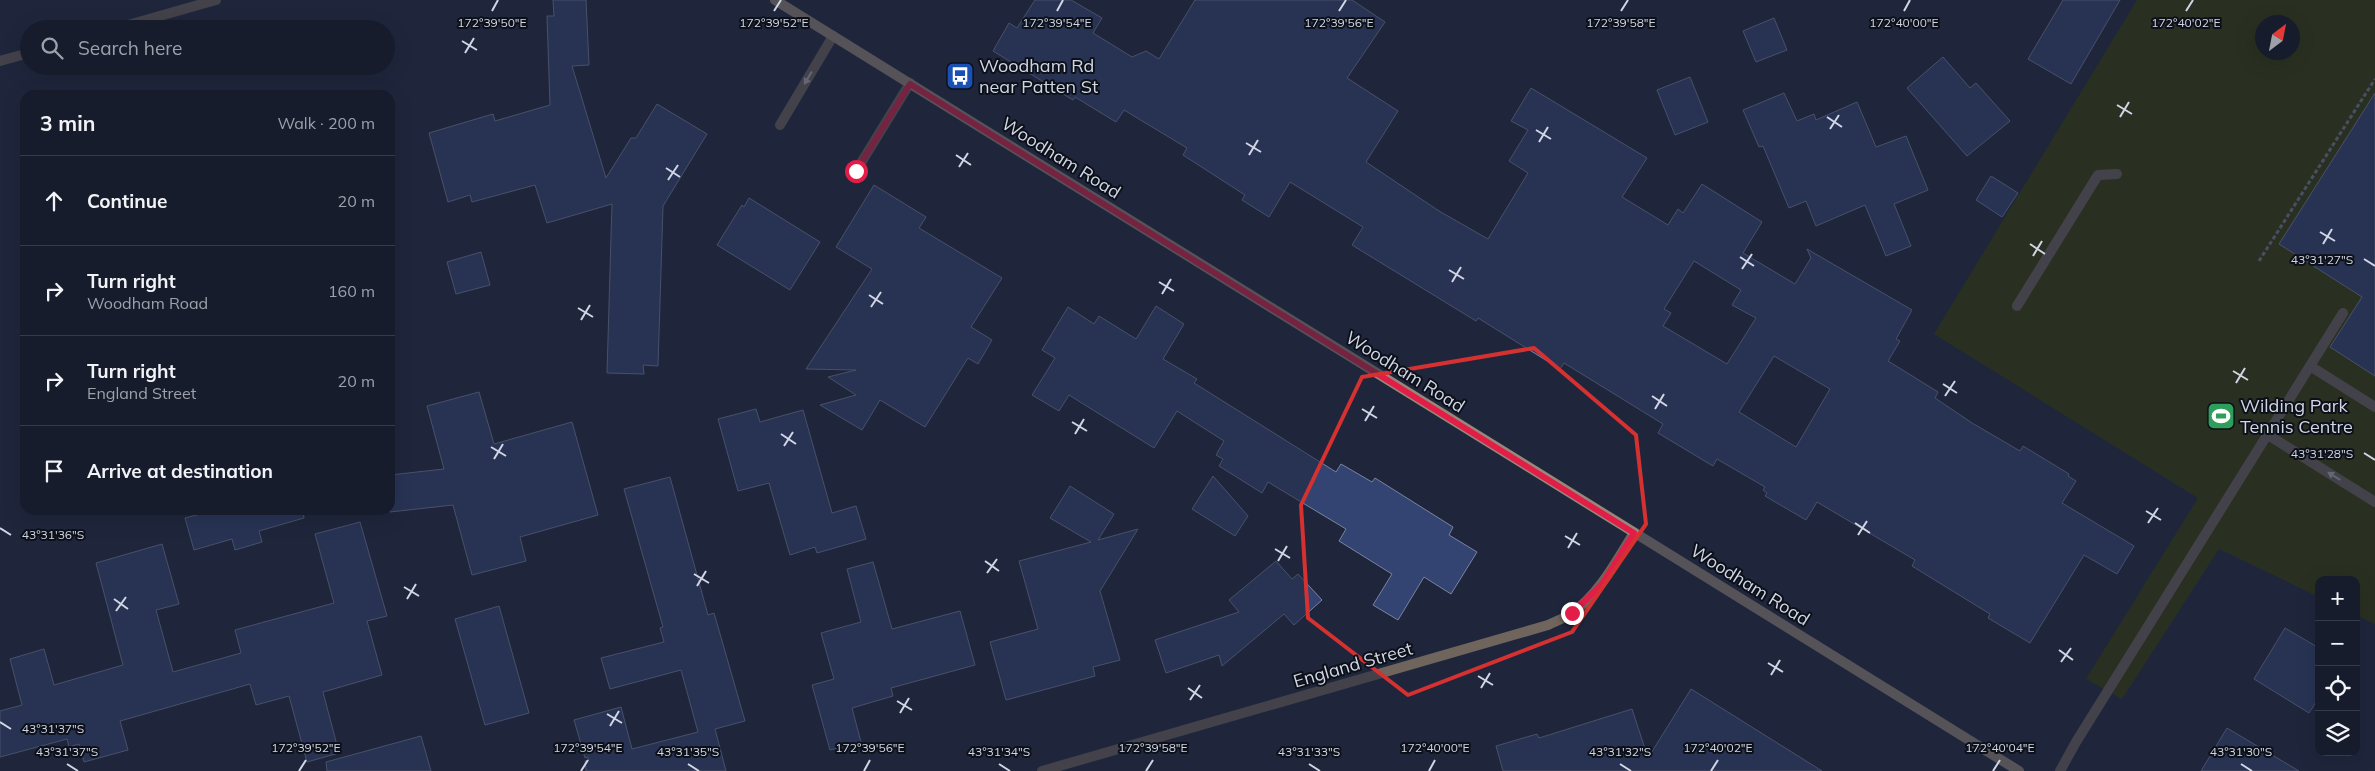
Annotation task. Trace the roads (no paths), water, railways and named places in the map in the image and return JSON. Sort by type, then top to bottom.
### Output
[{"type":"main road","name":"Woodham Road","points":[[775,0],[2019,771]]},
{"type":"street","points":[[146,20],[216,0]]},
{"type":"street","points":[[780,125],[833,36]]},
{"type":"street","points":[[0,61],[20,55]]},
{"type":"street","points":[[856,171],[910,84]]},
{"type":"street","points":[[2017,306],[2098,175],[2117,174]]},
{"type":"street","points":[[2060,771],[2076,742],[2343,312]]},
{"type":"street","points":[[2310,366],[2375,407]]},
{"type":"street","points":[[2268,435],[2375,502]]},
{"type":"street","name":"England Street","points":[[1042,771],[1548,626],[1572,613],[1602,584],[1634,533]]},
{"type":"place","name":"Woodham Rd near Patten St","points":[[960,76]]},
{"type":"place","name":"Wilding Park Tennis Centre","points":[[2221,416]]}]
